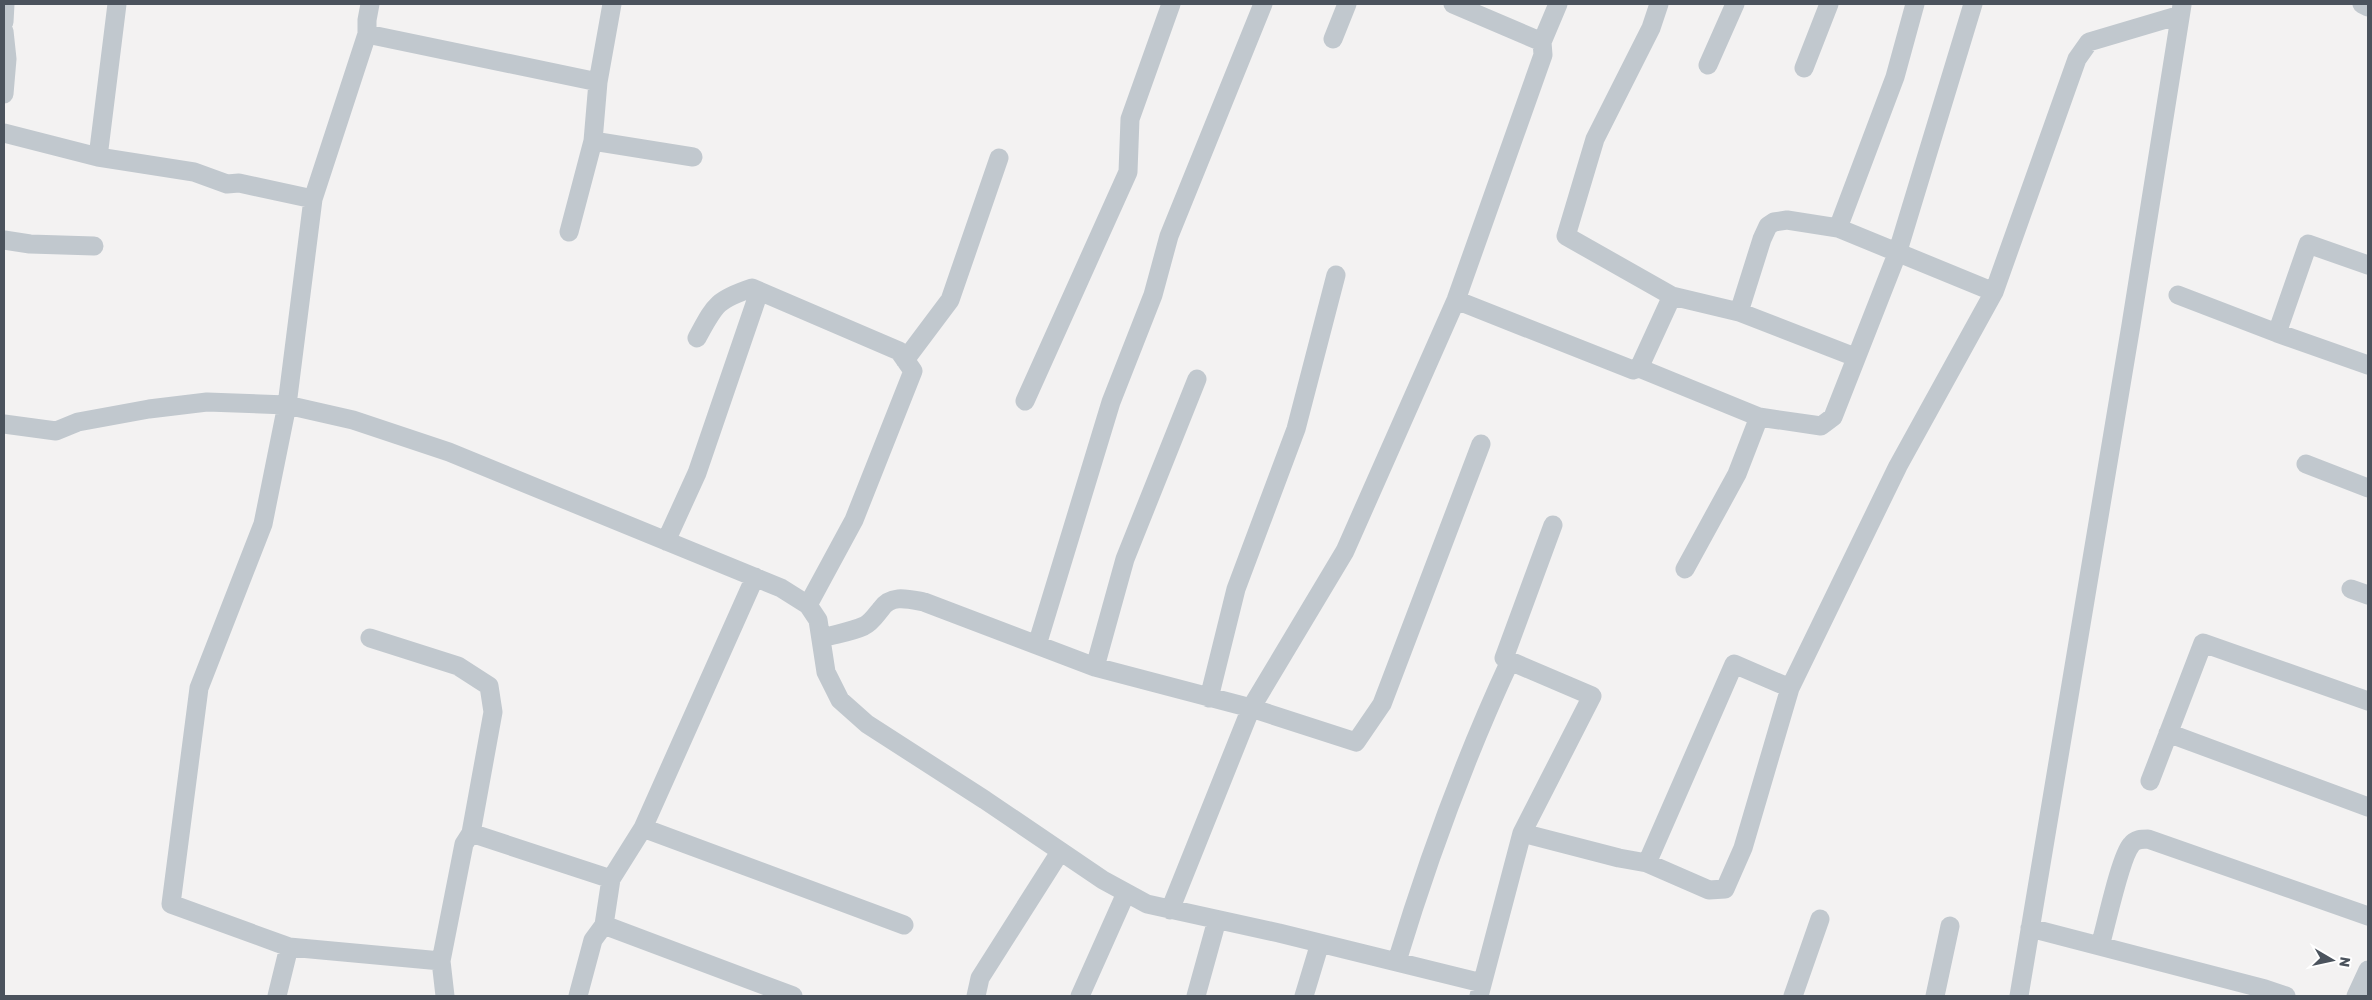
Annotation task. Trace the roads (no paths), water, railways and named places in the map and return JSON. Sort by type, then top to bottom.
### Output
[{"type":"street","points":[[4,4],[4,22]]},
{"type":"street","points":[[98,157],[117,4]]},
{"type":"street","points":[[370,4],[366,20],[367,34],[313,199],[287,405],[263,524],[199,688],[171,904],[289,947],[441,961]]},
{"type":"street","points":[[569,232],[593,142],[598,82],[612,4]]},
{"type":"street","points":[[1025,401],[1128,172],[1130,118],[1171,4]]},
{"type":"street","points":[[1038,645],[1111,402],[1153,296],[1169,236],[1262,4]]},
{"type":"street","points":[[1333,39],[1347,4]]},
{"type":"street","points":[[1453,4],[1542,42]]},
{"type":"street","points":[[1170,910],[1251,708],[1345,551],[1456,300],[1543,55],[1542,42],[1558,4]]},
{"type":"street","points":[[1659,4],[1651,28],[1595,139],[1566,236],[1672,296],[1739,312],[1855,357]]},
{"type":"street","points":[[1708,65],[1735,4]]},
{"type":"street","points":[[1804,68],[1830,4]]},
{"type":"street","points":[[1838,228],[1895,77],[1915,4]]},
{"type":"street","points":[[1456,300],[1633,370],[1639,368],[1759,417],[1820,426],[1833,418],[1855,357],[1897,254],[1972,4]]},
{"type":"street","points":[[2362,4],[2368,7]]},
{"type":"street","points":[[1522,833],[1619,858],[1647,863],[1709,890],[1725,889],[1743,848],[1790,688],[1898,466],[1994,292],[2077,59],[2089,42],[2181,10],[2131,326],[2018,996]]},
{"type":"street","points":[[4,31],[7,58],[4,94]]},
{"type":"street","points":[[367,34],[598,82]]},
{"type":"street","points":[[4,133],[98,157],[194,172],[226,184],[239,182],[313,199]]},
{"type":"street","points":[[593,142],[694,157]]},
{"type":"street","points":[[905,360],[950,300],[999,158]]},
{"type":"street","points":[[1739,312],[1762,239],[1768,226],[1774,222],[1787,220],[1838,228],[1897,254],[1994,292]]},
{"type":"street","points":[[4,240],[30,244],[94,246]]},
{"type":"street","points":[[2278,333],[2308,244],[2368,265]]},
{"type":"street","points":[[1209,698],[1236,589],[1296,430],[1336,275]]},
{"type":"street","points":[[696,338],[714,306],[727,296],[752,288],[899,351],[913,371],[854,520],[808,604]]},
{"type":"street","points":[[666,541],[697,473],[759,292]]},
{"type":"street","points":[[2178,295],[2368,365]]},
{"type":"street","points":[[1639,368],[1672,296]]},
{"type":"street","points":[[1095,667],[1125,559],[1196,379]]},
{"type":"street","points":[[4,424],[56,431],[78,422],[207,402],[287,405],[353,420],[449,452],[781,588],[808,604],[818,620],[826,672],[840,700],[867,724],[985,800],[1060,852],[1147,904],[1397,961],[1481,990],[1522,833],[1592,696],[1504,658],[1554,525]]},
{"type":"street","points":[[1686,569],[1737,474],[1759,417]]},
{"type":"street","points":[[822,638],[865,626],[884,605],[902,598],[924,602],[1095,667],[1251,708],[1356,742],[1382,704],[1481,444]]},
{"type":"street","points":[[2306,464],[2368,488]]},
{"type":"street","points":[[578,996],[593,940],[604,925],[611,878],[643,828],[755,577]]},
{"type":"street","points":[[370,638],[458,666],[480,678],[489,686],[493,712],[471,833],[464,844],[441,961],[445,996]]},
{"type":"street","points":[[2150,781],[2203,643],[2368,701]]},
{"type":"street","points":[[1397,961],[1412,911],[1472,747],[1510,661]]},
{"type":"street","points":[[1647,863],[1734,664],[1790,688]]},
{"type":"street","points":[[2168,733],[2368,807]]},
{"type":"street","points":[[643,828],[904,925]]},
{"type":"street","points":[[471,833],[611,878]]},
{"type":"street","points":[[2100,946],[2124,860],[2130,845],[2138,839],[2148,839],[2368,916]]},
{"type":"street","points":[[976,996],[980,978],[1060,852]]},
{"type":"street","points":[[1080,996],[1126,893]]},
{"type":"street","points":[[1793,996],[1820,919]]},
{"type":"street","points":[[1196,996],[1217,920]]},
{"type":"street","points":[[604,925],[793,996]]},
{"type":"street","points":[[1935,996],[1950,926]]},
{"type":"street","points":[[2030,928],[2266,989],[2286,996]]},
{"type":"street","points":[[1304,996],[1320,943]]},
{"type":"street","points":[[277,996],[289,947]]},
{"type":"street","points":[[2356,996],[2368,970]]}]
